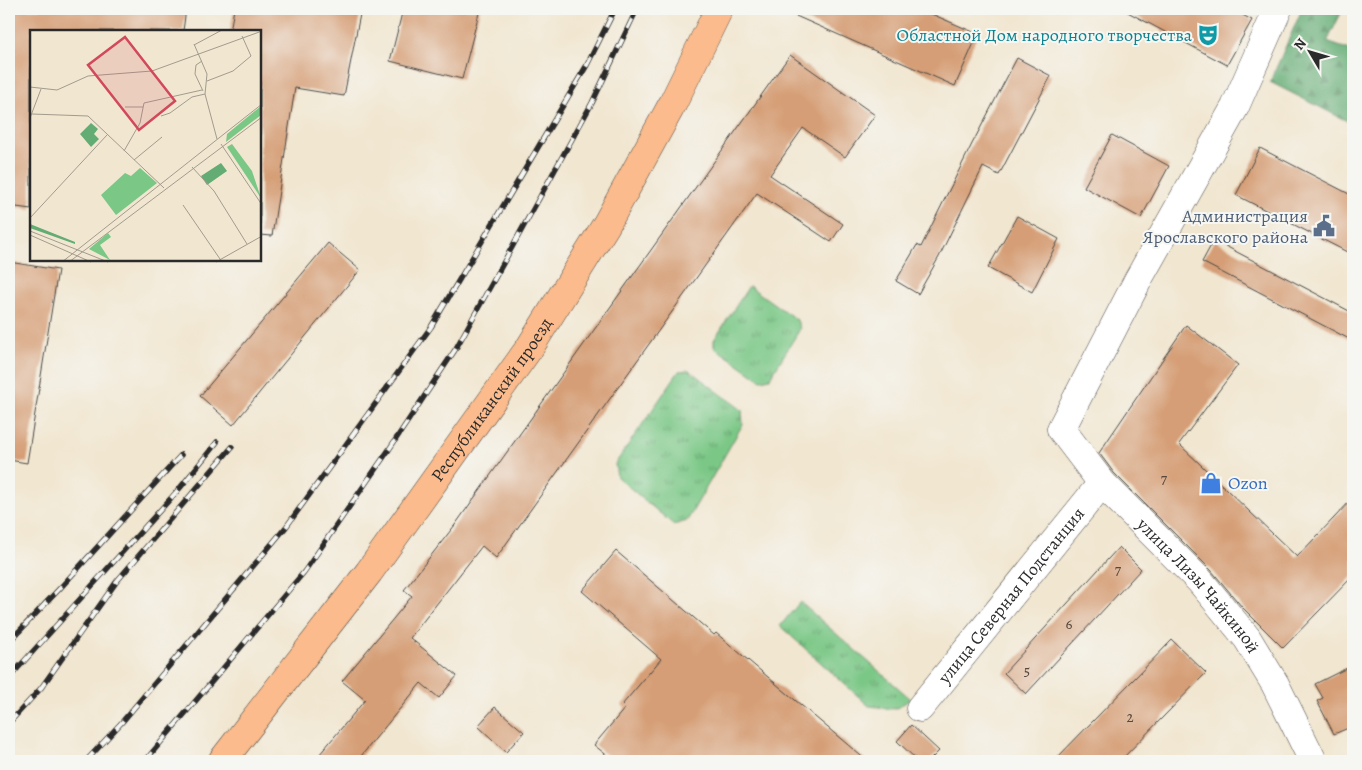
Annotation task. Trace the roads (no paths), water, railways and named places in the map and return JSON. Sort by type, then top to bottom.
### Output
[{"type":"main road","name":"Республиканский проезд","points":[[222,761],[368,572],[530,347],[606,226],[673,103],[719,9]]},
{"type":"street","name":"улица Лизы Чайкиной","points":[[1278,9],[1235,107],[1139,278],[1061,428],[1102,483],[1200,581],[1247,638],[1275,684],[1313,761]]},
{"type":"street","name":"улица Северная Подстанция","points":[[920,708],[1102,483]]},
{"type":"railway","points":[[86,761],[122,722],[286,527],[431,327],[587,65],[615,9]]},
{"type":"railway","points":[[145,761],[304,572],[455,350],[592,103],[637,9]]},
{"type":"railway","points":[[9,678],[180,488],[217,442]]},
{"type":"railway","points":[[9,723],[41,688],[117,581],[232,447]]},
{"type":"railway","points":[[9,642],[181,455]]},
{"type":"place","name":"Областной Дом народного творчества","points":[[1208,35]]},
{"type":"place","name":"Администрация Ярославского района","points":[[1324,226]]},
{"type":"place","name":"Ozon","points":[[1211,483]]}]
